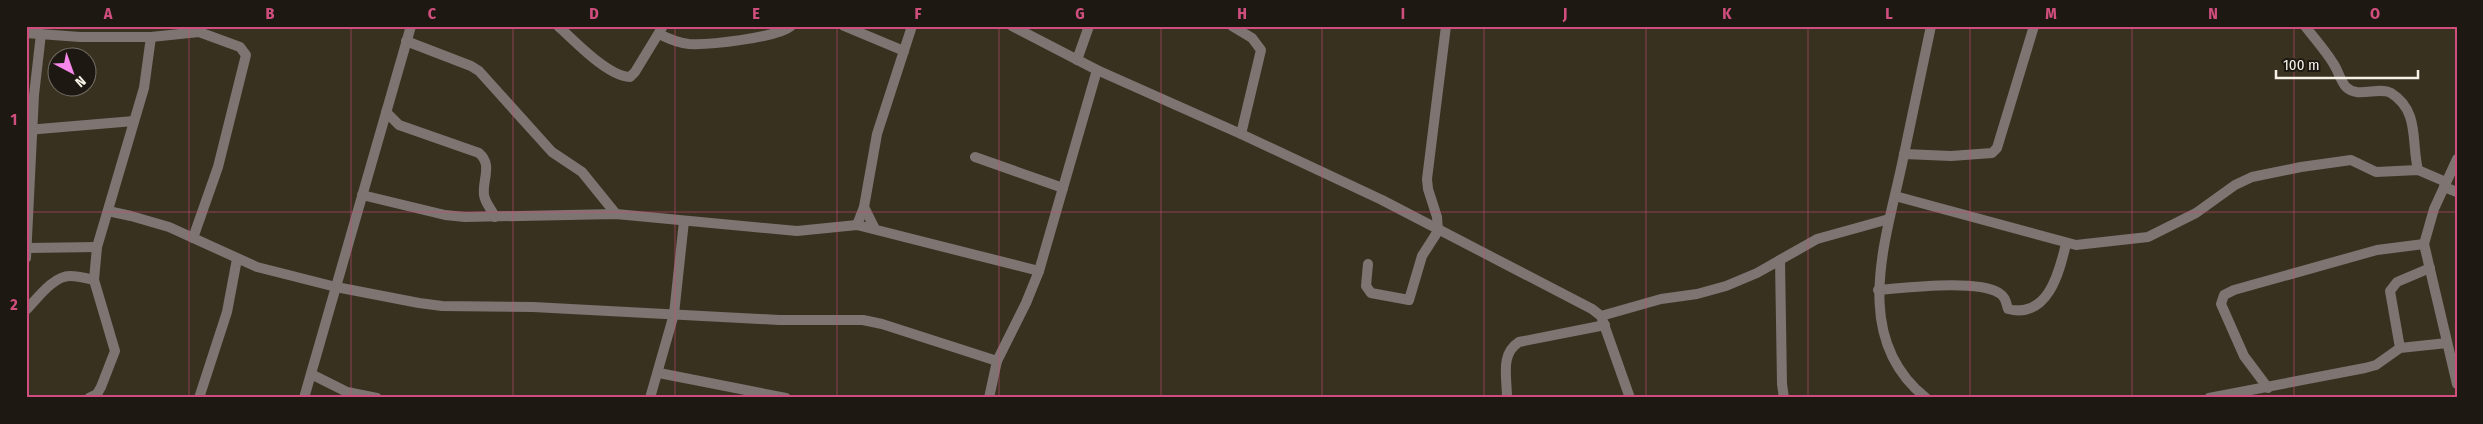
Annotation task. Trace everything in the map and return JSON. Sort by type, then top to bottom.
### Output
[{"type":"street","points":[[304,398],[411,26]]},
{"type":"street","points":[[558,26],[601,63],[623,76],[630,77],[661,30],[678,42],[700,43],[780,34],[791,26]]},
{"type":"street","points":[[844,26],[904,51]]},
{"type":"street","points":[[857,225],[864,207],[872,153],[912,26]]},
{"type":"street","points":[[1012,26],[1097,70],[1241,134],[1382,200],[1603,320],[1630,398]]},
{"type":"street","points":[[1077,60],[1089,26]]},
{"type":"street","points":[[1232,26],[1252,38],[1260,50],[1241,134]]},
{"type":"street","points":[[1368,264],[1366,286],[1371,293],[1409,300],[1422,256],[1438,231],[1437,218],[1428,189],[1427,179],[1446,26]]},
{"type":"street","points":[[1920,396],[1906,379],[1889,351],[1882,327],[1878,290],[1889,219],[1930,26]]},
{"type":"street","points":[[1904,154],[1951,156],[1992,153],[1997,148],[2010,110],[2034,26]]},
{"type":"street","points":[[2305,26],[2334,64],[2347,87],[2354,92],[2387,92],[2407,107],[2413,123],[2414,156],[2418,170]]},
{"type":"street","points":[[26,33],[80,37],[151,38],[200,29],[240,47],[246,55],[218,167],[193,238]]},
{"type":"street","points":[[41,34],[29,130],[27,253],[97,247]]},
{"type":"street","points":[[90,398],[97,394],[101,387],[115,351],[94,280],[97,247],[144,88],[151,38]]},
{"type":"street","points":[[406,41],[479,71],[552,152],[582,172],[616,214]]},
{"type":"street","points":[[989,398],[997,361],[1039,272],[1097,70]]},
{"type":"street","points":[[386,112],[399,125],[479,153],[487,164],[484,194],[495,217]]},
{"type":"street","points":[[29,130],[134,120]]},
{"type":"street","points":[[975,157],[1063,188]]},
{"type":"street","points":[[2457,159],[2431,216],[2424,244],[2457,384]]},
{"type":"street","points":[[1895,196],[2066,244],[2076,245],[2148,237],[2196,213],[2235,185],[2252,177],[2301,167],[2351,160],[2376,172],[2418,170],[2429,173],[2457,192]]},
{"type":"street","points":[[362,194],[445,215],[465,217],[616,214],[797,231],[857,225],[1039,272]]},
{"type":"street","points":[[864,207],[875,229]]},
{"type":"street","points":[[108,211],[156,223],[257,267],[336,287],[442,306],[533,307],[779,320],[863,320],[882,324],[997,361]]},
{"type":"street","points":[[1508,398],[1508,352],[1512,346],[1519,342],[1603,320],[1661,298],[1697,294],[1726,286],[1780,260],[1817,239],[1889,219]]},
{"type":"street","points":[[650,398],[659,373],[674,314],[684,221]]},
{"type":"street","points":[[1878,290],[1940,285],[1972,287],[1998,292],[2005,298],[2008,310],[2024,310],[2036,305],[2052,288],[2060,272],[2066,244]]},
{"type":"street","points":[[2268,388],[2244,356],[2221,304],[2224,296],[2234,290],[2377,250],[2424,244]]},
{"type":"street","points":[[199,398],[227,312],[237,259]]},
{"type":"street","points":[[1780,260],[1782,384],[1784,398]]},
{"type":"street","points":[[2400,348],[2390,291],[2397,282],[2430,268]]},
{"type":"street","points":[[26,310],[61,278],[69,276],[94,280]]},
{"type":"street","points":[[2209,398],[2268,388],[2371,366],[2390,356],[2400,348],[2447,343]]},
{"type":"street","points":[[659,373],[786,398]]},
{"type":"street","points":[[311,374],[346,392],[377,398]]}]
